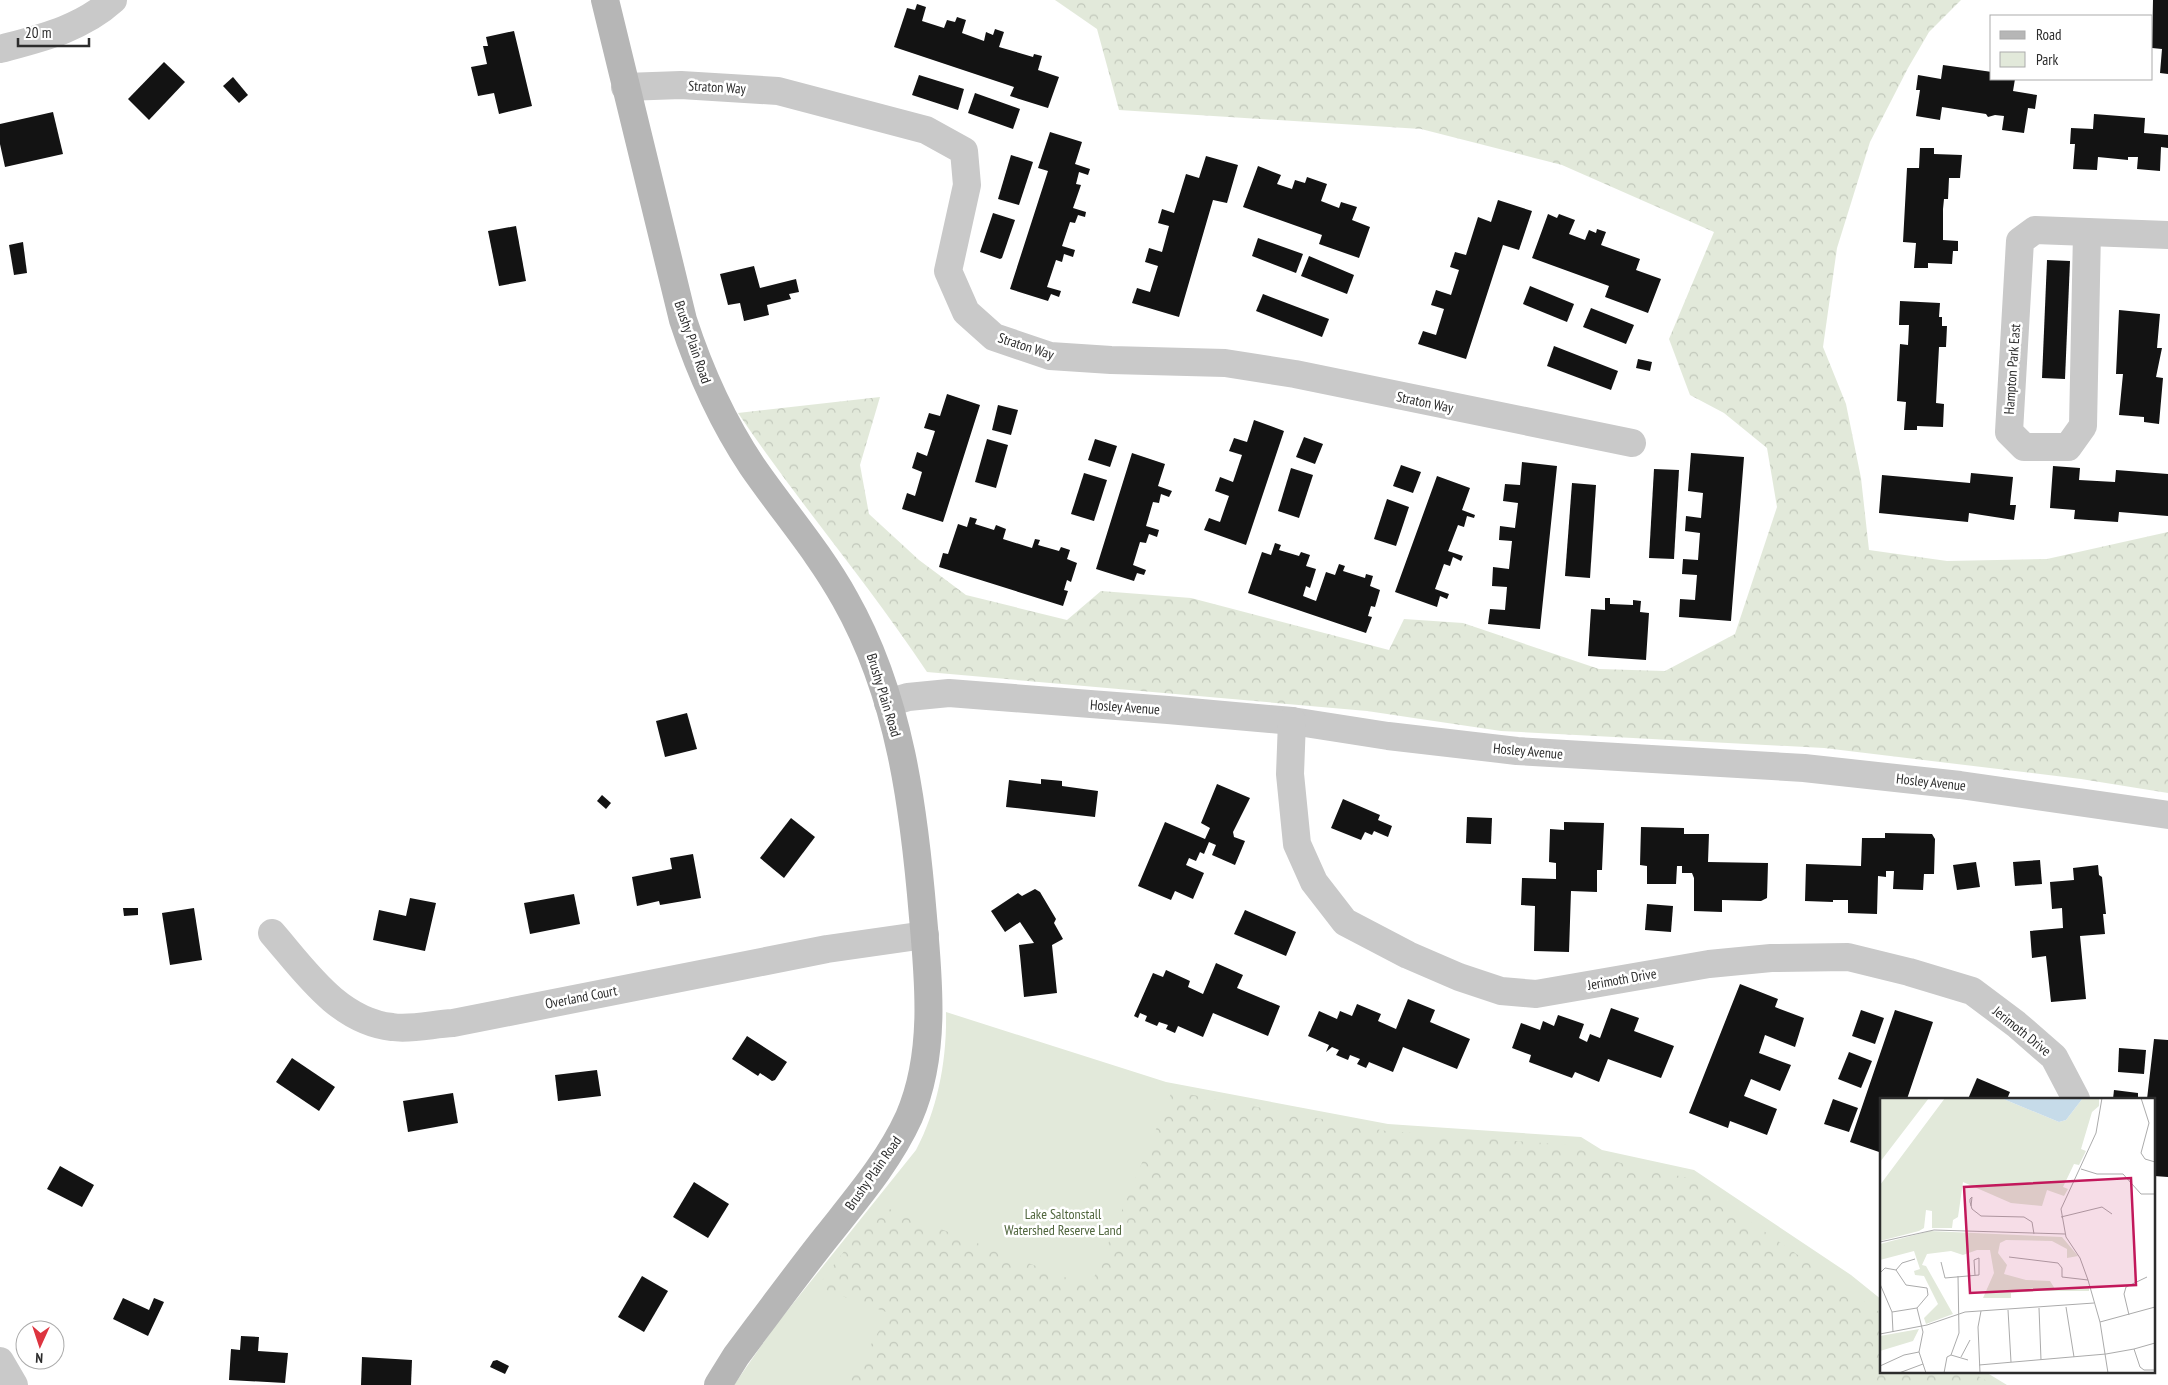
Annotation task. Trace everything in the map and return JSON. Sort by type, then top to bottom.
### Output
[{"type":"main road","name":"Brushy Plain Road","points":[[605,0],[683,320],[709,391],[751,464],[844,597],[865,637],[888,703],[909,790],[925,935],[928,1036],[922,1075],[910,1115],[888,1156],[736,1356],[718,1385]]},
{"type":"street","points":[[0,49],[54,35],[97,14],[113,0]]},
{"type":"street","name":"Straton Way","points":[[625,87],[681,86],[778,91],[926,130],[964,151],[967,186],[948,271],[966,312],[994,337],[1050,356],[1111,360],[1225,363],[1295,374],[1632,443]]},
{"type":"street","name":"Hampton Park East","points":[[2087,232],[2083,426],[2068,447],[2024,447],[2009,432],[2020,242],[2035,230],[2168,235]]},
{"type":"street","name":"Hosley Avenue","points":[[888,703],[927,694],[949,694],[1292,721],[1388,736],[1517,751],[1804,768],[1940,783],[2168,814]]},
{"type":"street","name":"Jerimoth Drive","points":[[1292,721],[1290,774],[1296,844],[1314,882],[1345,922],[1408,955],[1459,977],[1501,991],[1536,994],[1709,964],[1771,958],[1848,957],[1909,972],[1972,992],[2016,1024],[2054,1056],[2075,1098]]},
{"type":"street","name":"Overland Court","points":[[272,932],[322,990],[352,1016],[392,1027],[452,1023],[827,949],[925,935]]},
{"type":"street","points":[[0,1361],[14,1385]]},
{"type":"green space","points":[[1055,0],[1961,0],[1929,32],[1870,142],[1837,248],[1823,347],[1846,404],[1861,478],[1869,550],[1947,561],[2047,559],[2168,532],[2168,793],[2081,779],[1824,748],[1501,731],[1367,711],[927,672],[881,606],[738,413],[880,397],[860,465],[869,514],[919,560],[966,595],[1067,620],[1101,591],[1191,598],[1389,650],[1404,619],[1463,623],[1599,669],[1665,671],[1735,634],[1777,507],[1767,448],[1724,413],[1690,395],[1669,339],[1714,232],[1562,165],[1421,129],[1119,110],[1097,29]]},
{"type":"green space","name":"Lake Saltonstall Watershed Reserve Land","points":[[946,1012],[1166,1082],[1388,1124],[1581,1137],[1602,1150],[1694,1170],[1851,1275],[1880,1298],[1880,1372],[1986,1372],[2007,1385],[734,1385],[775,1326],[916,1150],[924,1134],[940,1083],[946,1030]]},
{"type":"green space","name":"Lake Saltonstall Watershed Reserve Land","points":[[1172,1091],[1386,1131],[1568,1145],[1608,1160],[1688,1178],[1880,1313],[1880,1372],[1971,1372],[1994,1385],[848,1385],[889,1313],[817,1287],[879,1205],[1090,1287]]},
{"type":"building","points":[[2153,0],[2168,0],[2168,74],[2160,73],[2162,49],[2153,48]]},
{"type":"building","points":[[917,4],[926,7],[922,21],[944,28],[947,20],[955,22],[957,17],[966,20],[962,33],[984,41],[986,32],[993,35],[995,29],[1004,32],[999,47],[1033,57],[1034,54],[1042,56],[1038,70],[1059,77],[1048,108],[1010,96],[1014,87],[894,47],[907,8],[915,10]]},
{"type":"building","points":[[514,31],[532,106],[499,114],[494,93],[478,96],[471,67],[487,64],[483,46],[488,46],[486,37]]},
{"type":"building","points":[[164,62],[185,82],[149,120],[128,99]]},
{"type":"building","points":[[1943,65],[1990,72],[1990,80],[2015,80],[2013,91],[2037,95],[2035,109],[2028,108],[2024,133],[2002,130],[2004,116],[1995,115],[1988,117],[1986,114],[1942,107],[1940,120],[1916,116],[1920,90],[1916,90],[1918,75],[1941,79]]},
{"type":"building","points":[[919,75],[964,89],[958,110],[912,95]]},
{"type":"building","points":[[233,77],[248,95],[239,103],[223,86]]},
{"type":"building","points":[[975,93],[1020,109],[1013,129],[968,113]]},
{"type":"building","points":[[53,112],[63,154],[5,167],[0,144],[0,124]]},
{"type":"building","points":[[2094,114],[2145,118],[2144,133],[2168,135],[2168,148],[2161,147],[2160,171],[2137,169],[2138,157],[2128,157],[2128,160],[2098,157],[2097,170],[2073,169],[2075,144],[2070,144],[2071,128],[2093,129]]},
{"type":"building","points":[[1050,132],[1082,142],[1075,164],[1090,169],[1088,175],[1079,172],[1076,184],[1081,185],[1073,208],[1086,212],[1085,217],[1078,215],[1075,223],[1070,222],[1062,246],[1075,250],[1073,257],[1064,254],[1062,262],[1056,260],[1047,287],[1061,291],[1059,297],[1051,294],[1048,301],[1010,289],[1048,171],[1038,168]]},
{"type":"building","points":[[1920,148],[1934,148],[1934,154],[1962,155],[1960,178],[1949,178],[1948,199],[1944,199],[1943,209],[1943,240],[1958,241],[1958,251],[1953,251],[1952,264],[1928,263],[1928,268],[1914,268],[1916,243],[1903,242],[1907,168],[1919,168]]},
{"type":"building","points":[[1011,155],[1033,162],[1019,205],[998,199]]},
{"type":"building","points":[[1206,156],[1238,165],[1227,203],[1213,200],[1179,317],[1132,303],[1137,288],[1150,292],[1158,266],[1145,262],[1149,248],[1162,252],[1169,226],[1158,223],[1162,209],[1174,213],[1186,174],[1199,178]]},
{"type":"building","points":[[1258,166],[1281,175],[1277,184],[1292,189],[1295,180],[1305,183],[1307,177],[1327,184],[1321,201],[1339,208],[1341,202],[1357,207],[1352,220],[1370,227],[1359,258],[1319,244],[1322,235],[1243,207]]},
{"type":"building","points":[[1498,200],[1532,211],[1519,250],[1503,245],[1466,359],[1418,344],[1423,331],[1436,335],[1444,309],[1431,305],[1436,290],[1451,295],[1459,270],[1450,267],[1455,252],[1466,255],[1478,217],[1491,222]]},
{"type":"building","points":[[993,213],[1015,220],[1002,258],[1000,259],[980,252]]},
{"type":"building","points":[[1548,214],[1557,218],[1559,214],[1575,220],[1569,234],[1585,240],[1589,230],[1596,233],[1597,229],[1606,232],[1601,245],[1640,259],[1636,270],[1661,279],[1648,313],[1605,297],[1609,286],[1532,258]]},
{"type":"building","points":[[516,226],[526,281],[499,286],[488,231]]},
{"type":"building","points":[[1258,238],[1303,254],[1296,273],[1252,256]]},
{"type":"building","points":[[23,242],[27,273],[14,275],[9,245]]},
{"type":"building","points":[[1309,256],[1354,275],[1347,294],[1301,276]]},
{"type":"building","points":[[2047,260],[2070,261],[2065,379],[2042,378]]},
{"type":"building","points":[[754,266],[760,288],[796,279],[799,292],[789,294],[791,299],[767,305],[769,315],[744,321],[740,303],[728,305],[720,274]]},
{"type":"building","points":[[1530,286],[1574,304],[1567,322],[1523,304]]},
{"type":"building","points":[[1263,294],[1329,319],[1322,337],[1256,311]]},
{"type":"building","points":[[1900,301],[1940,303],[1939,317],[1942,317],[1942,326],[1947,326],[1946,347],[1939,347],[1936,403],[1944,404],[1943,427],[1917,426],[1917,430],[1904,430],[1906,402],[1897,401],[1900,344],[1908,345],[1909,325],[1899,325]]},
{"type":"building","points":[[1591,308],[1634,325],[1626,344],[1583,327]]},
{"type":"building","points":[[2119,310],[2160,314],[2157,348],[2162,348],[2156,377],[2163,378],[2159,424],[2144,422],[2144,417],[2119,415],[2123,374],[2116,374]]},
{"type":"building","points":[[1554,346],[1618,371],[1611,390],[1547,366]]},
{"type":"building","points":[[1638,359],[1652,362],[1650,371],[1636,368]]},
{"type":"building","points":[[947,394],[980,405],[943,522],[902,509],[907,493],[915,496],[922,472],[912,468],[917,452],[927,456],[935,431],[924,428],[929,413],[940,416]]},
{"type":"building","points":[[998,405],[1018,410],[1011,435],[992,430]]},
{"type":"building","points":[[1254,420],[1284,431],[1246,545],[1204,530],[1209,518],[1220,522],[1229,496],[1215,491],[1220,477],[1233,482],[1242,455],[1229,451],[1234,438],[1247,442]]},
{"type":"building","points":[[1304,437],[1323,444],[1315,464],[1296,457]]},
{"type":"building","points":[[987,439],[1008,445],[996,488],[975,482]]},
{"type":"building","points":[[1095,439],[1117,446],[1110,467],[1088,460]]},
{"type":"building","points":[[1132,453],[1165,464],[1158,486],[1172,491],[1169,497],[1161,494],[1159,503],[1153,502],[1146,526],[1159,530],[1157,537],[1149,534],[1146,543],[1140,542],[1133,565],[1146,570],[1144,575],[1137,573],[1134,581],[1096,569]]},
{"type":"building","points":[[1691,453],[1744,457],[1731,621],[1679,617],[1680,599],[1695,600],[1697,575],[1682,574],[1683,559],[1698,560],[1700,533],[1685,531],[1686,516],[1701,518],[1703,493],[1688,491]]},
{"type":"building","points":[[1522,462],[1557,466],[1540,629],[1488,624],[1490,609],[1505,610],[1507,587],[1492,586],[1493,567],[1509,569],[1512,541],[1499,540],[1500,526],[1515,528],[1518,503],[1503,501],[1505,484],[1520,485]]},
{"type":"building","points":[[1401,465],[1421,472],[1413,493],[1393,486]]},
{"type":"building","points":[[2053,466],[2080,468],[2079,480],[2115,482],[2116,470],[2168,474],[2168,516],[2119,512],[2118,522],[2074,519],[2075,510],[2050,508]]},
{"type":"building","points":[[1291,468],[1313,475],[1299,518],[1278,511]]},
{"type":"building","points":[[1654,469],[1679,470],[1674,559],[1649,558]]},
{"type":"building","points":[[1084,473],[1107,480],[1094,521],[1071,514]]},
{"type":"building","points":[[1971,473],[2013,477],[2010,505],[2016,505],[2014,520],[1969,513],[1968,522],[1879,513],[1882,475],[1970,483]]},
{"type":"building","points":[[1437,476],[1470,488],[1462,510],[1475,515],[1474,518],[1467,516],[1464,527],[1458,525],[1448,551],[1463,556],[1461,561],[1453,557],[1450,566],[1444,564],[1435,589],[1449,594],[1447,599],[1440,596],[1437,607],[1395,592]]},
{"type":"building","points":[[1572,483],[1596,485],[1590,578],[1565,576]]},
{"type":"building","points":[[1387,499],[1409,507],[1396,546],[1374,539]]},
{"type":"building","points":[[970,517],[977,519],[975,524],[994,530],[996,525],[1006,529],[1003,539],[1032,548],[1035,539],[1040,540],[1038,545],[1059,551],[1061,547],[1070,550],[1067,559],[1077,563],[1071,582],[1067,580],[1064,590],[1068,591],[1063,606],[939,567],[943,553],[948,554],[958,524],[967,527]]},
{"type":"building","points":[[1275,543],[1281,545],[1279,550],[1299,556],[1301,552],[1310,555],[1306,566],[1316,569],[1310,588],[1306,586],[1303,596],[1316,601],[1326,572],[1335,575],[1339,564],[1345,566],[1343,571],[1365,578],[1366,574],[1373,576],[1370,586],[1380,590],[1375,607],[1371,606],[1368,616],[1372,617],[1366,633],[1248,593],[1262,552],[1271,555]]},
{"type":"building","points":[[1605,598],[1610,598],[1610,604],[1633,605],[1633,600],[1641,601],[1640,612],[1649,613],[1646,660],[1588,656],[1591,609],[1605,610]]},
{"type":"building","points":[[687,713],[697,749],[665,757],[656,721]]},
{"type":"building","points":[[1041,779],[1062,781],[1062,786],[1098,791],[1095,817],[1006,807],[1009,780],[1041,784]]},
{"type":"building","points":[[1217,784],[1250,798],[1233,832],[1234,837],[1245,841],[1235,865],[1212,855],[1216,845],[1209,842],[1204,854],[1200,852],[1196,861],[1189,858],[1186,865],[1204,873],[1193,899],[1175,891],[1171,900],[1138,886],[1165,822],[1205,839],[1210,828],[1201,823]]},
{"type":"building","points":[[602,795],[611,803],[606,809],[597,801]]},
{"type":"building","points":[[1343,799],[1380,815],[1378,820],[1392,826],[1388,837],[1374,831],[1372,835],[1365,832],[1361,840],[1331,828]]},
{"type":"building","points":[[1467,817],[1492,818],[1491,844],[1466,843]]},
{"type":"building","points":[[791,818],[815,837],[784,878],[760,858]]},
{"type":"building","points":[[1564,822],[1604,823],[1602,870],[1597,870],[1597,892],[1571,891],[1569,952],[1534,951],[1535,906],[1521,905],[1522,878],[1556,879],[1556,863],[1549,862],[1550,829],[1564,830]]},
{"type":"building","points":[[1641,827],[1684,828],[1684,834],[1709,834],[1708,862],[1768,863],[1767,898],[1761,901],[1722,900],[1722,912],[1694,911],[1694,878],[1692,873],[1682,873],[1682,866],[1677,866],[1676,884],[1647,884],[1647,866],[1640,865]]},
{"type":"building","points":[[1885,833],[1932,834],[1935,839],[1934,874],[1924,874],[1923,890],[1893,889],[1894,871],[1886,871],[1886,877],[1878,876],[1877,914],[1848,913],[1848,900],[1833,900],[1833,902],[1805,901],[1806,864],[1861,866],[1862,838],[1885,838]]},
{"type":"building","points":[[693,854],[701,898],[660,905],[659,901],[637,906],[632,877],[672,869],[670,858]]},
{"type":"building","points":[[2040,860],[2042,884],[2015,886],[2013,862]]},
{"type":"building","points":[[1976,862],[1980,887],[1957,890],[1953,865]]},
{"type":"building","points":[[2098,865],[2099,875],[2102,877],[2106,914],[2103,914],[2105,934],[2080,936],[2086,999],[2051,1002],[2046,956],[2032,958],[2030,931],[2063,928],[2062,908],[2052,909],[2050,882],[2074,880],[2073,868]]},
{"type":"building","points":[[1035,889],[1040,892],[1056,919],[1054,923],[1063,939],[1052,945],[1057,993],[1024,997],[1019,945],[1034,943],[1020,922],[1005,932],[991,911],[1018,893],[1022,896]]},
{"type":"building","points":[[574,894],[580,924],[530,934],[524,903]]},
{"type":"building","points":[[410,898],[436,903],[425,951],[373,940],[379,910],[406,916]]},
{"type":"building","points":[[1647,904],[1673,906],[1671,932],[1645,930]]},
{"type":"building","points":[[123,908],[138,908],[138,915],[124,916]]},
{"type":"building","points":[[194,908],[202,960],[170,965],[162,913]]},
{"type":"building","points":[[1245,910],[1296,932],[1286,956],[1234,934]]},
{"type":"building","points":[[1216,963],[1243,975],[1237,988],[1280,1006],[1268,1036],[1213,1013],[1203,1037],[1178,1026],[1175,1033],[1166,1029],[1168,1025],[1159,1022],[1157,1026],[1145,1021],[1147,1016],[1140,1013],[1138,1018],[1134,1016],[1153,973],[1163,977],[1166,970],[1190,981],[1188,987],[1203,994]]},
{"type":"building","points":[[1740,984],[1778,999],[1775,1007],[1804,1018],[1795,1047],[1765,1035],[1759,1053],[1791,1065],[1780,1091],[1751,1079],[1744,1096],[1777,1109],[1767,1135],[1730,1121],[1728,1128],[1689,1113]]},
{"type":"building","points":[[1408,999],[1435,1010],[1430,1022],[1470,1039],[1457,1069],[1403,1047],[1393,1072],[1369,1062],[1366,1068],[1357,1064],[1360,1059],[1350,1055],[1348,1060],[1336,1055],[1339,1050],[1332,1047],[1326,1052],[1329,1045],[1308,1036],[1319,1011],[1337,1019],[1340,1011],[1352,1016],[1357,1004],[1381,1014],[1378,1021],[1396,1029]]},
{"type":"building","points":[[1611,1008],[1639,1018],[1634,1031],[1674,1046],[1661,1078],[1608,1059],[1599,1082],[1575,1072],[1572,1078],[1529,1062],[1531,1055],[1512,1048],[1521,1023],[1540,1030],[1543,1021],[1554,1026],[1558,1015],[1584,1024],[1579,1038],[1587,1042],[1590,1034],[1600,1038]]},
{"type":"building","points":[[1861,1010],[1884,1018],[1875,1044],[1852,1036]]},
{"type":"building","points":[[1895,1010],[1933,1022],[1907,1098],[1880,1098],[1880,1152],[1850,1142]]},
{"type":"building","points":[[747,1036],[787,1062],[775,1080],[772,1081],[760,1073],[758,1076],[732,1059]]},
{"type":"building","points":[[2154,1039],[2168,1040],[2168,1177],[2156,1176],[2156,1098],[2147,1098]]},
{"type":"building","points":[[2119,1048],[2146,1050],[2144,1074],[2118,1072]]},
{"type":"building","points":[[1849,1052],[1872,1061],[1861,1088],[1838,1079]]},
{"type":"building","points":[[292,1058],[335,1087],[319,1111],[276,1082]]},
{"type":"building","points":[[597,1070],[601,1096],[558,1101],[555,1075]]},
{"type":"building","points":[[1977,1078],[2010,1092],[2007,1098],[1968,1098]]},
{"type":"building","points":[[2114,1090],[2138,1093],[2138,1098],[2113,1098]]},
{"type":"building","points":[[453,1093],[458,1123],[408,1132],[403,1101]]},
{"type":"building","points":[[1833,1099],[1858,1108],[1849,1132],[1824,1124]]},
{"type":"building","points":[[60,1166],[94,1185],[82,1207],[47,1189]]},
{"type":"building","points":[[694,1182],[729,1204],[708,1238],[673,1217]]},
{"type":"building","points":[[642,1276],[668,1291],[644,1332],[618,1317]]},
{"type":"building","points":[[123,1298],[149,1310],[154,1298],[164,1302],[148,1336],[113,1319]]},
{"type":"building","points":[[241,1336],[259,1337],[258,1351],[288,1353],[285,1383],[229,1380],[231,1349],[240,1350]]},
{"type":"building","points":[[362,1357],[412,1360],[411,1385],[361,1385]]},
{"type":"building","points":[[497,1360],[509,1366],[505,1374],[490,1367],[493,1361]]}]
